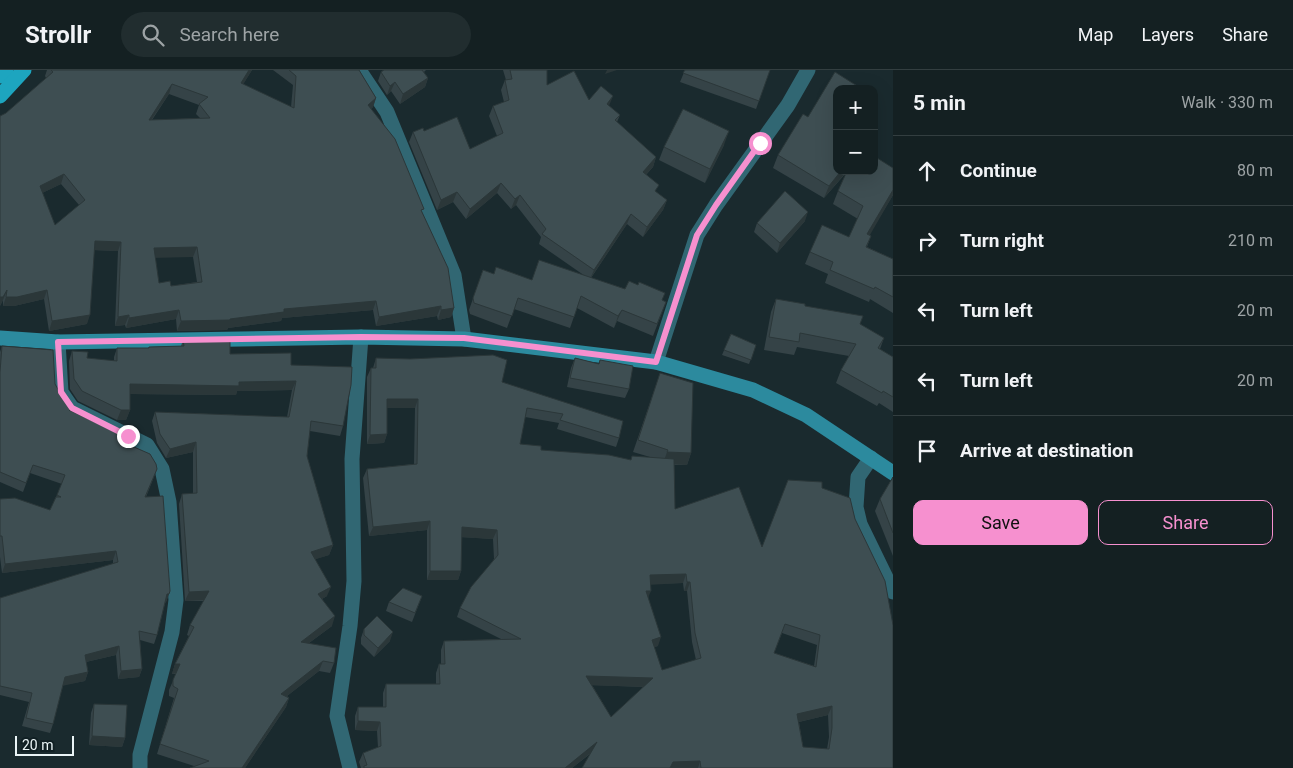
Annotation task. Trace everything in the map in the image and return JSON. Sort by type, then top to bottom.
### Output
[{"type":"main road","points":[[0,76],[6,70]]},
{"type":"main road","points":[[0,96],[24,70]]},
{"type":"street","points":[[359,70],[387,112],[454,275],[464,338]]},
{"type":"street","points":[[656,362],[697,235],[716,205],[788,105],[808,70]]},
{"type":"street","points":[[350,768],[337,716],[350,626],[354,581],[352,459],[361,337]]},
{"type":"street","points":[[0,338],[58,342],[361,337],[464,338],[656,362],[753,390],[806,415],[892,470]]},
{"type":"street","points":[[58,342],[61,392],[72,408],[147,445],[162,469],[169,502],[176,600],[172,632],[140,756],[140,768]]},
{"type":"street","points":[[872,458],[858,477],[856,507],[860,524],[893,592]]},
{"type":"building","points":[[51,70],[249,70],[241,83],[294,108],[296,76],[289,70],[359,70],[376,98],[368,105],[395,139],[424,209],[421,210],[448,268],[454,308],[441,310],[441,306],[379,317],[376,301],[284,309],[284,312],[230,320],[181,321],[179,310],[129,318],[129,315],[118,317],[121,242],[95,241],[90,315],[52,321],[47,290],[17,297],[6,297],[7,290],[3,297],[0,297],[0,116],[6,113],[53,72]],"holes":[[[172,84],[208,97],[199,104],[210,118],[149,120]],[[64,174],[85,200],[55,225],[40,186]],[[197,247],[202,282],[171,286],[170,281],[159,283],[154,248]]]},
{"type":"building","points":[[384,70],[422,70],[428,78],[403,94],[395,82],[390,86],[381,72]]},
{"type":"building","points":[[510,70],[547,70],[547,85],[574,71],[589,100],[601,86],[613,96],[607,104],[620,115],[615,120],[656,157],[643,172],[659,185],[655,191],[667,200],[647,227],[631,214],[594,270],[542,234],[546,229],[520,195],[515,199],[501,183],[470,209],[457,192],[441,200],[413,132],[423,128],[424,131],[457,117],[470,149],[503,133],[493,106],[509,100],[505,80],[512,79]]},
{"type":"building","points":[[685,70],[770,70],[759,101],[683,73]]},
{"type":"building","points":[[835,72],[856,85],[833,85],[833,175],[838,175],[829,186],[778,155],[803,114],[808,117]]},
{"type":"building","points":[[683,109],[729,131],[710,169],[664,147]]},
{"type":"building","points":[[878,159],[893,168],[893,190],[867,234],[871,236],[866,247],[893,259],[893,297],[875,287],[874,289],[830,270],[833,262],[810,252],[822,225],[849,237],[863,206],[838,191],[845,175],[878,175]]},
{"type":"building","points":[[785,191],[808,212],[780,243],[757,223]]},
{"type":"building","points":[[539,260],[625,289],[629,281],[638,285],[639,282],[665,293],[662,300],[666,302],[657,324],[622,310],[618,316],[581,296],[574,317],[518,298],[512,316],[474,303],[473,298],[483,270],[494,274],[496,267],[532,280]]},
{"type":"building","points":[[776,299],[863,316],[860,324],[884,338],[878,348],[893,357],[893,397],[883,391],[882,393],[841,370],[856,344],[800,333],[799,342],[769,337]]},
{"type":"building","points":[[731,334],[756,345],[751,360],[724,350]]},
{"type":"building","points":[[230,339],[230,354],[291,353],[291,365],[352,367],[351,385],[343,426],[311,421],[307,456],[333,545],[311,552],[331,587],[318,594],[335,616],[301,642],[336,648],[334,663],[323,661],[281,694],[289,698],[242,768],[190,768],[209,761],[160,744],[178,689],[173,686],[173,680],[180,664],[175,664],[194,627],[190,625],[209,591],[189,592],[182,494],[197,493],[196,442],[170,449],[160,434],[155,412],[289,417],[296,381],[239,382],[239,386],[130,384],[130,410],[121,410],[82,391],[74,379],[72,351],[88,352],[87,358],[117,361],[117,348],[184,346],[183,340]]},
{"type":"building","points":[[2,346],[53,350],[55,384],[67,405],[76,410],[69,410],[121,434],[118,440],[150,454],[157,469],[145,497],[163,496],[170,591],[167,594],[157,635],[139,631],[142,669],[121,671],[119,646],[85,655],[88,672],[65,677],[53,724],[26,718],[32,693],[0,686],[0,598],[118,562],[116,551],[5,564],[2,536],[0,536],[0,499],[15,498],[50,510],[56,497],[61,497],[57,495],[65,475],[33,465],[26,483],[0,472],[0,372]]},
{"type":"building","points":[[493,355],[507,360],[502,382],[623,421],[619,438],[560,420],[563,414],[527,408],[520,444],[541,446],[541,450],[609,455],[631,460],[632,456],[674,459],[675,509],[739,487],[762,547],[788,480],[822,482],[822,488],[850,498],[855,519],[885,581],[893,625],[893,768],[701,768],[700,761],[673,762],[670,768],[582,768],[597,742],[565,768],[364,768],[367,765],[363,753],[381,746],[380,722],[358,721],[358,707],[386,707],[386,684],[440,684],[439,664],[445,664],[444,641],[521,639],[460,608],[471,587],[498,555],[497,530],[462,527],[461,571],[430,571],[430,521],[373,527],[367,469],[417,464],[418,399],[387,399],[387,434],[370,435],[371,368],[376,368],[376,358],[410,359]],"holes":[[[686,574],[687,582],[690,582],[695,633],[701,658],[662,670],[652,640],[661,637],[646,591],[651,591],[650,575]],[[785,624],[820,635],[816,667],[774,653]],[[586,676],[653,678],[611,717]],[[832,706],[832,728],[829,749],[803,747],[797,714]]]},
{"type":"building","points":[[575,358],[599,364],[600,360],[633,366],[629,389],[570,378]]},
{"type":"building","points":[[660,373],[693,383],[691,453],[667,452],[668,450],[638,440]]},
{"type":"building","points":[[893,477],[893,533],[880,499]]},
{"type":"building","points":[[403,588],[422,596],[415,613],[389,602]]},
{"type":"building","points":[[377,616],[393,632],[378,648],[364,635],[364,629]]},
{"type":"building","points":[[94,704],[127,705],[125,738],[92,736]]},
{"type":"route","points":[[128,436],[72,408],[61,392],[58,342],[361,337],[464,338],[656,362],[697,235],[760,143]]}]
